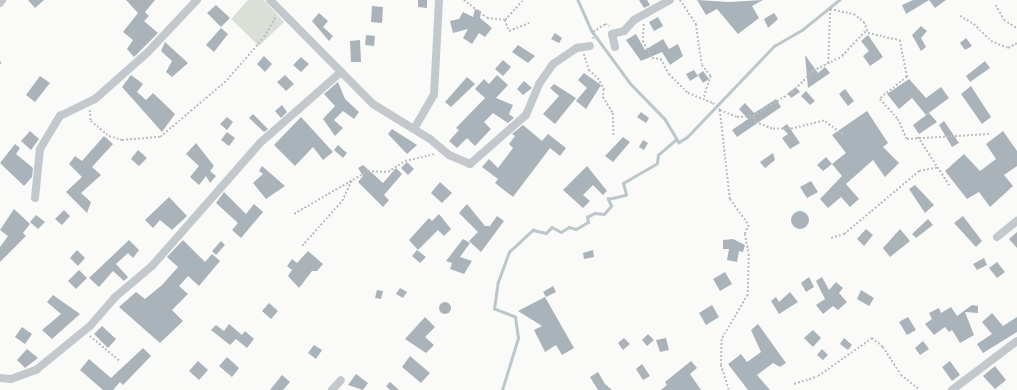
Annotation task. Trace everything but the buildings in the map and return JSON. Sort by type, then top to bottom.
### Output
[{"type":"street","points":[[35,198],[40,149],[60,116],[95,99],[147,53],[197,0]]},
{"type":"street","points":[[270,0],[373,104],[414,129],[447,153],[470,164],[487,152],[526,115],[539,84],[553,64],[577,48],[590,46]]},
{"type":"street","points":[[414,129],[434,95],[439,0]]},
{"type":"street","points":[[615,47],[612,34],[624,31],[643,14],[670,0]]},
{"type":"street","points":[[0,378],[11,379],[36,370],[83,332],[114,298],[152,266],[260,143],[341,72]]},
{"type":"street","points":[[997,236],[1017,222]]},
{"type":"street","points":[[952,390],[1017,341]]},
{"type":"street","points":[[332,390],[341,380]]},
{"type":"path","points":[[464,0],[487,18],[505,20]]},
{"type":"path","points":[[505,20],[523,0]]},
{"type":"path","points":[[680,0],[696,24],[702,65],[711,76],[704,98]]},
{"type":"path","points":[[996,5],[1004,20],[1017,28]]},
{"type":"path","points":[[95,99],[89,113],[91,121],[109,136],[122,140],[160,137],[227,80],[264,37],[279,9]]},
{"type":"path","points":[[828,63],[830,9],[854,14],[864,22],[868,32]]},
{"type":"path","points":[[643,14],[643,41],[652,58],[661,59],[669,74],[688,93],[704,98],[715,104],[720,110],[738,117],[753,116],[792,92],[813,71],[842,56],[855,39],[868,32],[900,40],[907,78],[880,98],[881,103],[898,119],[907,139],[918,137],[989,134]]},
{"type":"path","points":[[960,16],[974,24],[992,41],[1008,48],[1017,43]]},
{"type":"path","points":[[505,20],[509,31],[529,24]]},
{"type":"path","points":[[612,34],[610,26],[605,24],[593,32],[590,46],[584,54],[589,70],[598,78],[604,89],[603,97],[613,112],[614,137]]},
{"type":"path","points":[[720,110],[730,199],[749,224],[745,234],[749,254],[748,295],[722,339],[721,365],[729,390]]},
{"type":"path","points":[[753,116],[756,123],[772,129],[791,130],[824,121],[843,136]]},
{"type":"path","points":[[918,137],[950,186]]},
{"type":"path","points":[[294,214],[368,171],[388,172],[405,161],[447,153]]},
{"type":"path","points":[[831,238],[844,234],[919,171],[939,167]]},
{"type":"path","points":[[302,246],[342,201],[352,180]]},
{"type":"path","points":[[83,332],[121,362]]},
{"type":"path","points":[[794,384],[818,376],[872,338],[883,347],[901,374],[920,390]]},
{"type":"shaded area","points":[[248,0],[264,0],[284,22],[259,46],[231,19]]},
{"type":"waterway","points":[[578,0],[592,31],[630,83],[665,119],[679,142]]},
{"type":"waterway","points":[[502,390],[518,338],[515,317],[494,309],[498,282],[509,252],[533,230],[546,233],[552,227],[561,232],[569,227],[576,229],[588,222],[587,217],[595,213],[604,214],[611,206],[608,199],[626,195],[623,183],[657,163],[658,155],[675,140],[679,142],[687,137],[774,46],[802,30],[839,0]]}]
